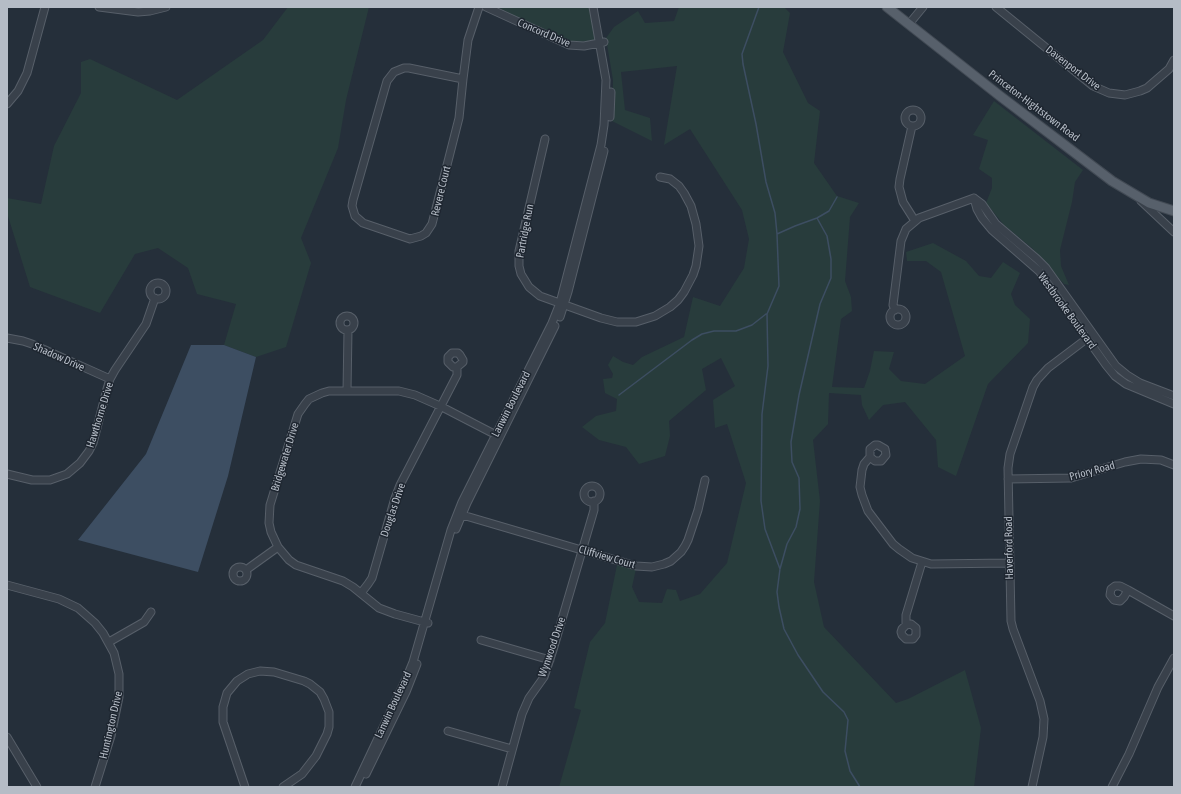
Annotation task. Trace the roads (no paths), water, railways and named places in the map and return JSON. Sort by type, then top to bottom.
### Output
[{"type":"main road","name":"Princeton-Hightstown Road","points":[[887,7],[1112,181],[1149,203],[1174,211]]},
{"type":"street","points":[[7,104],[18,91],[27,73],[45,7]]},
{"type":"street","points":[[99,7],[138,12],[166,7]]},
{"type":"street","points":[[463,79],[468,40],[479,7]]},
{"type":"street","name":"Concord Drive","points":[[486,7],[568,45],[584,46],[602,42]]},
{"type":"street","name":"Lanwin Boulevard","points":[[360,787],[413,675],[459,515],[467,503],[498,436],[552,335],[562,304],[606,147],[609,123],[611,102],[610,78],[593,7]]},
{"type":"street","name":"Lanwin Boulevard","points":[[597,7],[602,42]]},
{"type":"street","points":[[909,24],[922,7]]},
{"type":"street","name":"Davenport Drive","points":[[996,7],[1093,86],[1109,93],[1117,95],[1132,94],[1147,88],[1168,69],[1174,60]]},
{"type":"street","name":"Revere Court","points":[[409,68],[463,79],[459,118],[430,229],[422,236],[410,239],[363,223],[355,216],[352,206],[353,200],[386,84],[390,76],[398,70],[409,68]]},
{"type":"street","points":[[895,310],[893,305],[901,241],[906,230],[915,221],[902,202],[899,187],[912,126]]},
{"type":"street","name":"Partridge Run","points":[[545,139],[519,251],[518,258],[521,274],[529,287],[540,296],[608,320],[616,322],[636,322],[663,312],[670,307],[684,292],[693,275],[698,256],[699,240],[691,206],[679,186],[670,179],[660,177]]},
{"type":"street","points":[[1135,196],[1174,232]]},
{"type":"street","name":"Westbrooke Boulevard","points":[[915,221],[919,218],[974,198],[982,204],[996,224],[1046,268],[1106,365],[1115,376],[1126,384],[1174,404]]},
{"type":"street","name":"Hawthorne Drive","points":[[7,474],[32,480],[50,480],[66,474],[80,464],[93,443],[110,379],[150,317],[155,298]]},
{"type":"street","points":[[347,391],[348,330]]},
{"type":"street","name":"Westbrooke Boulevard","points":[[1090,337],[1116,366],[1127,375],[1174,396]]},
{"type":"street","name":"Haverford Road","points":[[1032,787],[1043,737],[1044,719],[1040,701],[1012,625],[1010,612],[1008,468],[1010,454],[1033,387],[1048,368],[1090,337]]},
{"type":"street","name":"Shadow Drive","points":[[7,338],[32,344],[110,379]]},
{"type":"street","name":"Douglas Drive","points":[[361,593],[372,578],[400,485],[457,375],[458,368]]},
{"type":"street","name":"Bridgewater Drive","points":[[427,623],[386,611],[339,579],[296,565],[278,548],[271,532],[269,514],[270,505],[298,414],[305,404],[315,396],[329,391],[399,391],[415,395],[440,406],[498,436]]},
{"type":"street","points":[[870,457],[864,464],[860,479],[864,503],[868,511],[893,544],[906,554],[922,562],[939,565],[1009,563]]},
{"type":"street","name":"Priory Road","points":[[1008,479],[1071,478],[1132,460],[1141,459],[1161,460],[1174,465]]},
{"type":"street","name":"Cliffview Court","points":[[459,515],[644,567],[658,566],[670,561],[681,552],[688,540],[705,480]]},
{"type":"street","name":"Wynwood Drive","points":[[502,787],[526,705],[544,677],[550,660],[594,510],[594,501]]},
{"type":"street","points":[[246,570],[278,548]]},
{"type":"street","points":[[906,625],[906,615],[922,562]]},
{"type":"street","name":"Huntington Drive","points":[[7,585],[68,602],[87,615],[109,642],[117,663],[119,674],[119,697],[111,736],[96,787]]},
{"type":"street","points":[[1128,590],[1174,616]]},
{"type":"street","points":[[109,642],[144,622],[151,612]]},
{"type":"street","name":"Lanwin Boulevard","points":[[354,787],[406,679],[427,623]]},
{"type":"street","points":[[481,640],[550,660]]},
{"type":"street","points":[[1112,787],[1131,750],[1158,687],[1174,658]]},
{"type":"street","points":[[245,787],[223,722],[223,707],[227,693],[237,680],[248,674],[260,671],[274,672],[310,684],[320,692],[329,712],[329,727],[327,734],[316,756],[302,774],[283,787]]},
{"type":"street","points":[[448,731],[512,749]]},
{"type":"street","points":[[7,737],[37,787]]},
{"type":"water","points":[[191,345],[224,345],[256,357],[228,476],[198,572],[78,540],[146,454]]},
{"type":"waterway","points":[[759,7],[742,54],[766,182],[775,213],[777,234],[779,286],[767,314],[768,366],[762,414],[761,501],[765,529],[780,569]]},
{"type":"waterway","points":[[777,234],[817,218],[829,211],[837,197]]},
{"type":"waterway","points":[[817,218],[827,236],[831,259],[831,278],[820,304],[799,395],[791,442],[792,462],[799,478],[800,509],[796,527],[787,544],[780,569],[777,592],[784,629],[798,655],[823,692],[844,712],[848,720],[845,751],[850,771],[860,787]]},
{"type":"waterway","points":[[619,395],[702,334],[714,331],[736,331],[752,325],[766,314]]}]
